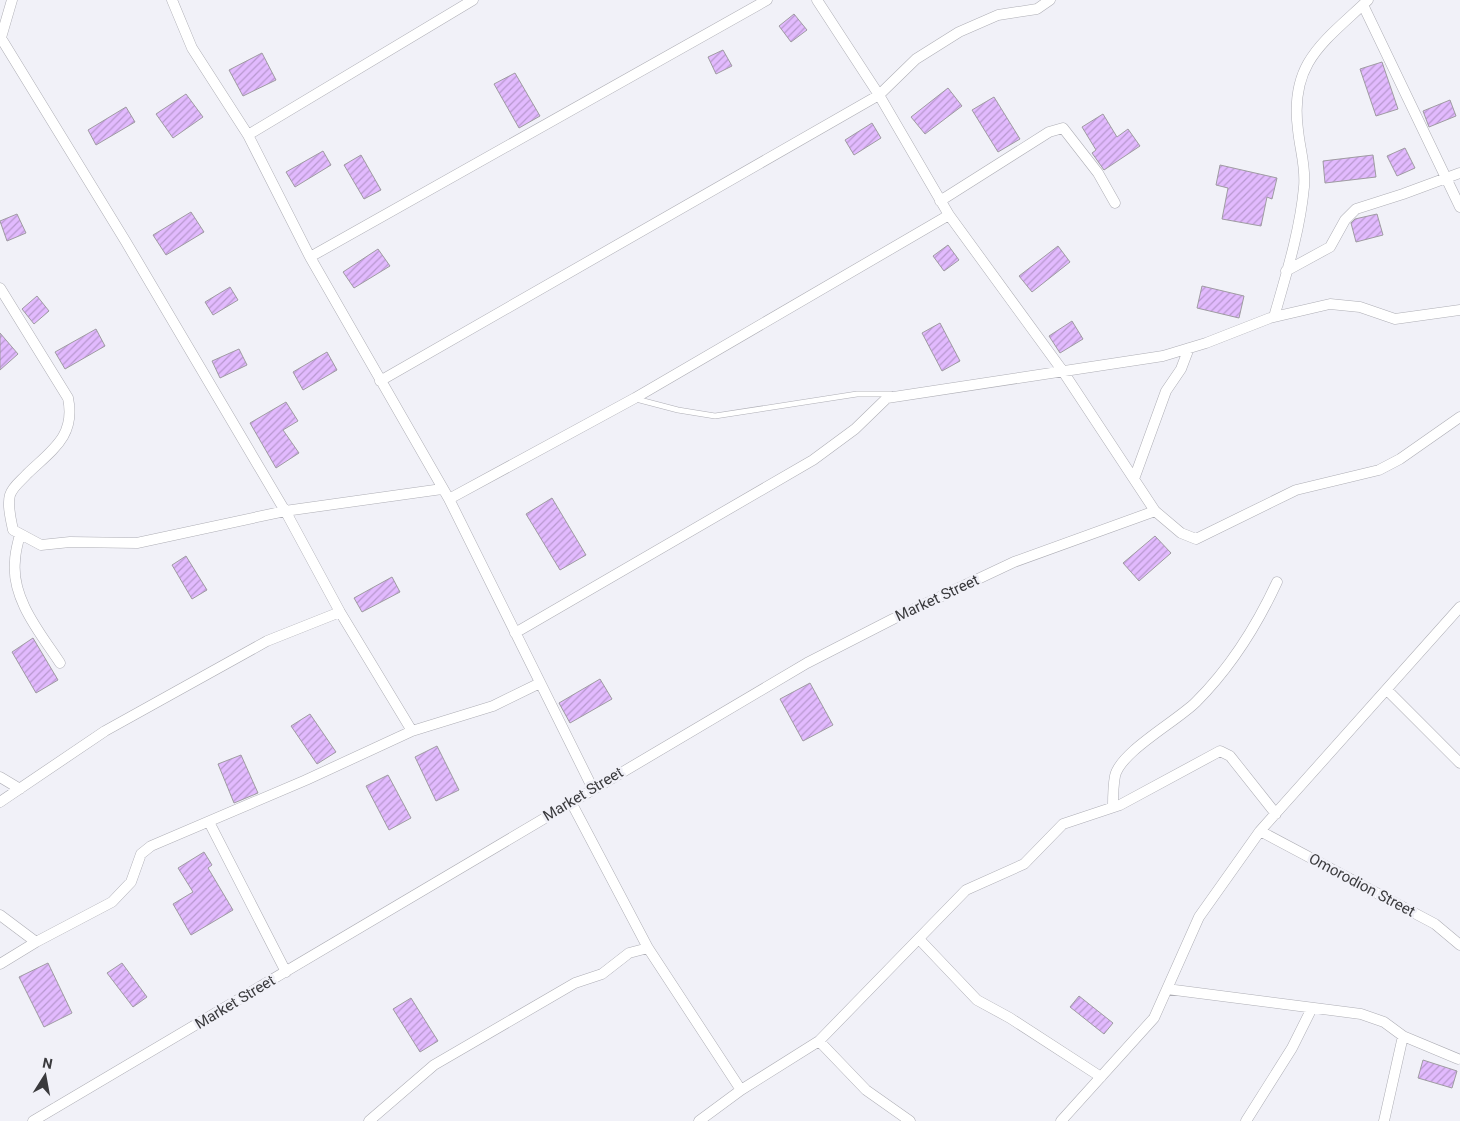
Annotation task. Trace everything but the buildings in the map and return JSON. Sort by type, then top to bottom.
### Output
[{"type":"street","points":[[12,0],[0,40],[126,242],[285,511],[340,612],[412,730]]},
{"type":"street","points":[[172,0],[192,48],[248,135],[310,257],[449,499],[593,789]]},
{"type":"street","points":[[248,135],[472,0]]},
{"type":"street","points":[[310,257],[767,0]]},
{"type":"street","points":[[817,0],[879,95],[949,215],[1062,370],[1155,511],[1181,533],[1196,539],[1296,490],[1378,470],[1407,455],[1460,417]]},
{"type":"street","points":[[380,381],[879,95],[916,59],[959,32],[998,15],[1037,9],[1050,0]]},
{"type":"street","points":[[1274,317],[1300,215],[1305,185],[1304,160],[1298,131],[1296,95],[1309,62],[1318,46],[1365,2],[1460,207]]},
{"type":"street","points":[[940,201],[1034,140],[1049,132],[1063,128],[1098,173],[1115,202]]},
{"type":"street","points":[[1286,271],[1330,247],[1345,220],[1356,209],[1460,173]]},
{"type":"street","points":[[449,499],[635,398],[949,215]]},
{"type":"street","points":[[0,288],[68,398],[71,412],[69,427],[62,439],[15,486],[9,497],[14,530],[41,545],[70,542],[137,543],[285,511],[442,489]]},
{"type":"street","points":[[515,634],[762,491],[782,476],[813,460],[855,429],[887,398],[899,394],[1163,356],[1274,317],[1330,304],[1360,307],[1395,319],[1460,310]]},
{"type":"street","points":[[1134,479],[1166,391],[1181,370],[1189,348]]},
{"type":"street","name":"Market Street","points":[[33,1121],[806,663],[893,619],[1014,562],[1155,511]]},
{"type":"street","points":[[20,534],[14,563],[18,587],[30,618],[60,663]]},
{"type":"street","points":[[1113,807],[1115,775],[1129,755],[1196,702],[1235,654],[1262,613],[1277,582]]},
{"type":"street","points":[[1061,1121],[1154,1018],[1199,917],[1260,831],[1460,607]]},
{"type":"street","points":[[0,802],[105,731],[267,641],[340,612]]},
{"type":"street","points":[[0,964],[36,942],[112,902],[131,882],[141,854],[151,846],[184,830],[209,822],[412,730],[493,706],[540,683]]},
{"type":"street","points":[[1387,690],[1460,763]]},
{"type":"street","points":[[699,1121],[741,1090],[819,1041],[966,890],[1024,864],[1063,824],[1113,807],[1220,750],[1230,756],[1276,814]]},
{"type":"street","points":[[0,777],[20,789]]},
{"type":"street","points":[[571,802],[648,948],[741,1090]]},
{"type":"street","points":[[209,822],[286,972]]},
{"type":"street","name":"Omorodion Street","points":[[1260,831],[1434,924],[1460,945]]},
{"type":"street","points":[[0,915],[36,942]]},
{"type":"street","points":[[919,939],[977,1000],[1010,1018],[1101,1077]]},
{"type":"street","points":[[369,1121],[434,1066],[575,983],[602,974],[629,952],[648,948]]},
{"type":"street","points":[[1167,989],[1361,1014],[1384,1022],[1403,1036],[1458,1059]]},
{"type":"street","points":[[1246,1121],[1292,1048],[1312,1008]]},
{"type":"street","points":[[1384,1121],[1403,1036]]},
{"type":"street","points":[[819,1041],[866,1090],[910,1121]]},
{"type":"lane","points":[[635,398],[678,410],[715,416],[857,394],[899,394]]}]
